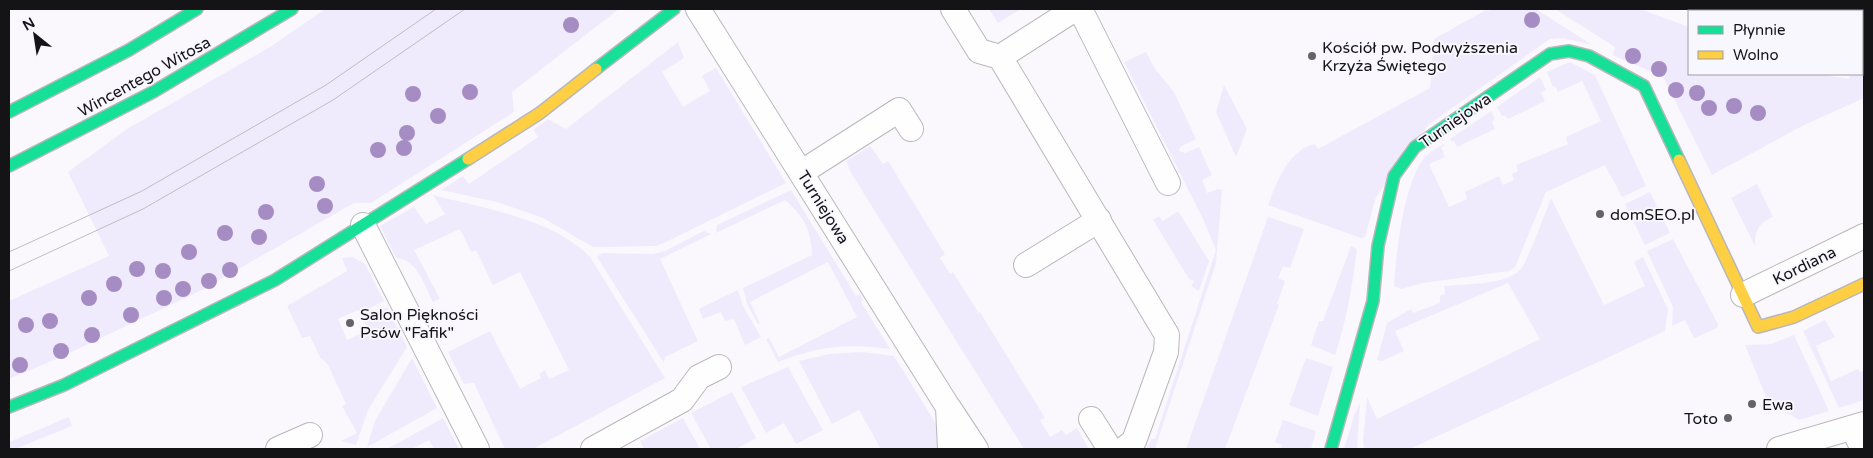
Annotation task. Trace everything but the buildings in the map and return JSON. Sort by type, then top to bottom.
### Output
[{"type":"street","name":"Wincentego Witosa","points":[[9,112],[129,50],[196,9]]},
{"type":"street","name":"Wincentego Witosa","points":[[9,166],[202,65],[292,9]]},
{"type":"street","points":[[9,406],[64,385],[275,280],[540,113],[674,9]]},
{"type":"street","name":"Turniejowa","points":[[698,9],[976,449]]},
{"type":"street","points":[[953,9],[979,51],[1000,57],[1168,334],[1166,352],[1134,441],[1124,449]]},
{"type":"street","points":[[1000,57],[1075,9]]},
{"type":"street","points":[[1080,9],[1168,183]]},
{"type":"street","name":"Turniejowa","points":[[1331,449],[1373,301],[1378,246],[1394,176],[1415,147],[1550,54],[1569,51],[1589,56],[1644,86],[1758,327],[1794,317],[1864,284]]},
{"type":"street","points":[[802,172],[883,110],[899,110],[910,128]]},
{"type":"street","points":[[1026,265],[1099,220]]},
{"type":"street","points":[[362,225],[477,449]]},
{"type":"street","name":"Kordiana","points":[[1743,295],[1864,236]]},
{"type":"street","points":[[593,449],[682,400],[698,378],[719,367]]},
{"type":"street","name":"Turniejowa","points":[[948,407],[950,442]]},
{"type":"street","points":[[1091,419],[1110,449]]},
{"type":"street","points":[[1779,449],[1860,434]]},
{"type":"street","points":[[278,449],[310,435]]},
{"type":"shaded area","points":[[325,9],[619,9],[512,92],[514,112],[371,203],[354,203],[202,290],[61,357],[9,379],[9,301],[109,256],[68,172],[127,129],[270,47]]},
{"type":"shaded area","points":[[989,9],[1021,9],[998,23]]},
{"type":"shaded area","points":[[1490,9],[1536,9],[1592,45],[1563,38],[1550,39],[1428,125],[1376,197],[1365,237],[1361,238],[1268,205],[1285,168],[1306,147],[1315,144],[1318,149],[1430,88],[1434,39],[1486,10],[1490,11]]},
{"type":"shaded area","points":[[1555,9],[1640,9],[1688,27],[1688,75],[1825,75],[1849,79],[1850,75],[1863,75],[1864,73],[1864,98],[1802,126],[1712,175],[1663,77],[1613,55],[1615,47]]},
{"type":"shaded area","points":[[678,42],[684,58],[662,72],[683,107],[710,91],[702,76],[716,68],[786,183],[656,246],[593,247],[543,218],[497,202],[441,190],[463,176],[469,184],[538,137],[533,130],[548,119],[566,129]]},
{"type":"shaded area","points":[[1146,52],[1155,69],[1174,92],[1196,139],[1180,147],[1179,151],[1185,153],[1199,147],[1212,175],[1202,180],[1207,193],[1218,189],[1222,190],[1216,263],[1155,449],[1146,449],[1151,439],[1155,439],[1216,250],[1204,221],[1124,62]]},
{"type":"shaded area","points":[[1570,62],[1595,75],[1646,186],[1622,197],[1605,165],[1546,192],[1515,267],[1509,271],[1423,283],[1401,289],[1394,286],[1399,236],[1407,198],[1412,180],[1419,166],[1429,153],[1444,144],[1445,145],[1441,147],[1445,157],[1429,164],[1449,207],[1467,199],[1465,192],[1499,176],[1503,185],[1514,180],[1512,174],[1518,171],[1516,165],[1568,144],[1566,137],[1601,121],[1582,81],[1558,92],[1555,86],[1553,87],[1547,72]]},
{"type":"shaded area","points":[[1540,77],[1546,90],[1541,93],[1545,101],[1508,119],[1505,115],[1502,116],[1497,107]]},
{"type":"shaded area","points":[[1224,85],[1247,129],[1236,157],[1216,112]]},
{"type":"shaded area","points":[[1491,111],[1495,119],[1492,122],[1495,129],[1457,147],[1454,141],[1452,142],[1450,139]]},
{"type":"shaded area","points":[[870,146],[883,164],[888,161],[945,254],[940,258],[950,274],[953,272],[978,312],[976,314],[980,312],[1045,418],[1040,420],[1050,437],[1062,430],[1066,435],[1077,428],[1089,449],[1024,449],[851,173],[846,161]]},
{"type":"shaded area","points":[[1757,184],[1773,217],[1758,228],[1755,236],[1755,246],[1731,198]]},
{"type":"shaded area","points":[[791,190],[856,296],[860,294],[863,300],[861,302],[890,349],[861,346],[833,347],[806,352],[778,362],[766,339],[769,338],[779,357],[857,317],[828,262],[750,302],[760,323],[758,324],[747,304],[743,288],[812,255],[808,231],[802,218],[785,200],[716,233],[717,225]]},
{"type":"shaded area","points":[[1650,192],[1670,233],[1645,245],[1625,204]]},
{"type":"shaded area","points":[[433,195],[495,210],[538,224],[575,244],[590,257],[665,378],[533,449],[505,449],[474,383],[464,384],[448,352],[490,331],[520,389],[541,378],[539,374],[545,370],[549,379],[569,370],[520,272],[493,285],[476,250],[471,252],[460,229],[414,250],[440,299],[433,302],[415,268],[410,263],[396,258],[380,226],[414,207],[426,224],[445,214]]},
{"type":"shaded area","points":[[1551,198],[1604,305],[1645,286],[1634,262],[1643,257],[1668,309],[1665,331],[1410,449],[1364,449],[1367,397],[1377,419],[1540,339],[1508,283],[1395,331],[1404,351],[1382,361],[1377,360],[1387,323],[1411,309],[1413,313],[1440,303],[1440,296],[1445,294],[1444,286],[1505,279],[1520,270],[1532,248]]},
{"type":"shaded area","points":[[1178,211],[1209,261],[1199,291],[1191,286],[1194,281],[1189,279],[1153,220],[1159,216],[1163,221]]},
{"type":"shaded area","points":[[1268,217],[1304,229],[1290,268],[1283,266],[1278,278],[1285,281],[1277,304],[1279,305],[1225,449],[1186,449]]},
{"type":"shaded area","points":[[704,231],[711,234],[660,259],[698,341],[665,357],[664,363],[597,257],[602,253],[653,254],[665,251]]},
{"type":"shaded area","points":[[1673,239],[1718,324],[1717,328],[1694,338],[1685,320],[1672,326],[1673,307],[1647,251]]},
{"type":"shaded area","points":[[1351,246],[1357,249],[1346,316],[1335,355],[1311,345],[1319,321],[1323,321]]},
{"type":"shaded area","points":[[353,257],[365,264],[384,301],[360,313],[358,310],[338,319],[347,340],[368,330],[363,319],[387,307],[407,347],[368,410],[356,445],[341,441],[357,433],[342,406],[346,404],[328,365],[320,357],[310,336],[302,338],[287,306],[347,271],[342,258]]},
{"type":"shaded area","points":[[738,290],[743,306],[761,337],[745,345],[734,319],[725,321],[721,312],[703,319],[699,309]]},
{"type":"shaded area","points":[[1825,320],[1835,337],[1816,346],[1831,381],[1858,369],[1860,372],[1864,370],[1864,400],[1839,408],[1803,331]]},
{"type":"shaded area","points":[[1794,335],[1829,411],[1799,420],[1768,402],[1745,345],[1771,344]]},
{"type":"shaded area","points":[[862,352],[894,356],[938,427],[941,449],[881,449],[859,410],[832,424],[799,361],[830,354]]},
{"type":"shaded area","points":[[412,358],[437,408],[367,447],[375,421]]},
{"type":"shaded area","points":[[1306,358],[1333,367],[1318,416],[1289,405]]},
{"type":"shaded area","points":[[788,367],[823,430],[796,444],[784,423],[766,433],[741,387]]},
{"type":"shaded area","points":[[732,392],[756,438],[736,449],[711,449],[691,413]]},
{"type":"shaded area","points":[[1360,403],[1357,449],[1344,449],[1355,413]]},
{"type":"shaded area","points":[[69,417],[72,426],[15,449],[9,449],[9,442]]},
{"type":"shaded area","points":[[443,418],[459,449],[434,449],[429,440],[412,449],[387,449]]},
{"type":"shaded area","points":[[683,418],[700,449],[644,449],[640,441]]},
{"type":"shaded area","points":[[1283,420],[1316,431],[1311,449],[1280,449],[1282,445],[1275,442]]},
{"type":"tram line","points":[[9,252],[142,191],[326,85],[436,9]]},
{"type":"tram line","points":[[9,271],[143,209],[333,100],[465,9]]},
{"type":"traffic: fast","points":[[9,112],[129,50],[197,9]]},
{"type":"traffic: fast","points":[[9,166],[153,92],[292,9]]},
{"type":"traffic: fast","points":[[596,69],[674,9]]},
{"type":"traffic: fast","points":[[1331,449],[1373,301],[1378,246],[1394,176],[1415,147],[1550,54],[1569,51],[1589,56],[1644,86],[1679,160]]},
{"type":"traffic: fast","points":[[9,407],[64,385],[275,280],[468,159]]},
{"type":"traffic: slow","points":[[468,159],[540,113],[596,69]]},
{"type":"traffic: slow","points":[[1679,160],[1758,327],[1794,317],[1864,284]]},
{"type":"place","name":"Kościół pw. Podwyższenia Krzyża Świętego","points":[[1312,56]]},
{"type":"place","name":"domSEO.pl","points":[[1600,214]]},
{"type":"place","name":"Salon Piękności Psów \"Fafik\"","points":[[350,323]]},
{"type":"place","name":"Ewa","points":[[1752,404]]},
{"type":"place","name":"Toto","points":[[1728,418]]}]
